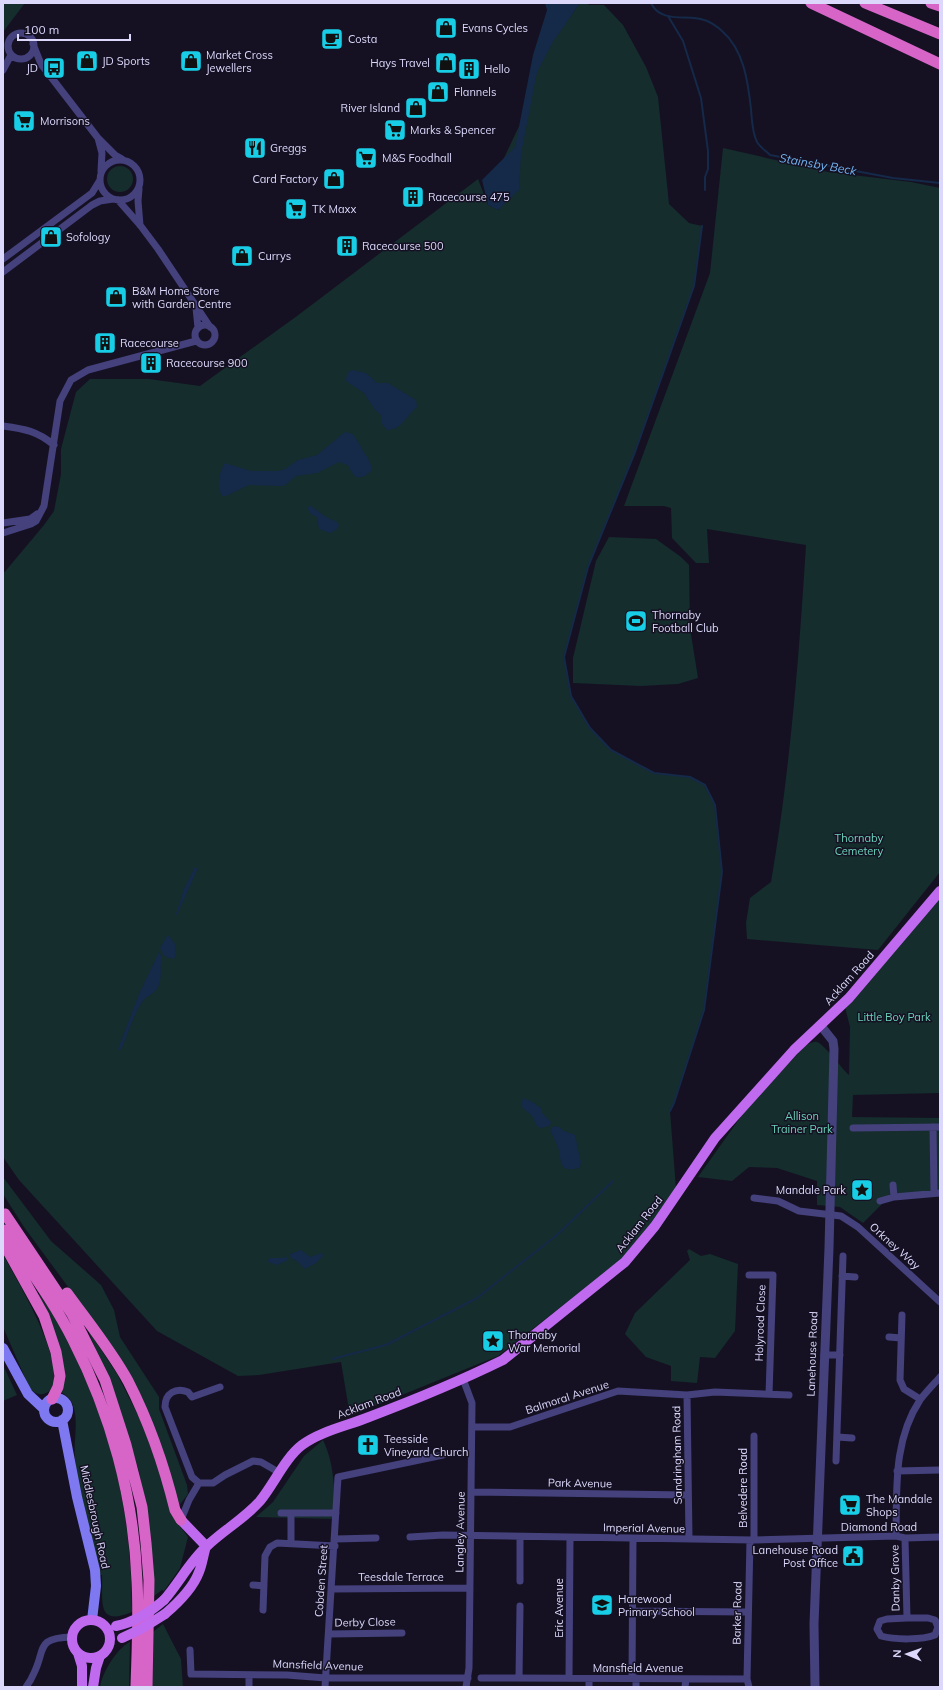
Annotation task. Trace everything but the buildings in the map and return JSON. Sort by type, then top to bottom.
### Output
[{"type":"highway","points":[[811,3],[940,64]]},
{"type":"highway","points":[[865,3],[940,34]]},
{"type":"highway","points":[[931,3],[940,6]]},
{"type":"highway","points":[[4,1213],[29,1239],[109,1351],[128,1381],[153,1436],[175,1510],[181,1520]]},
{"type":"highway","points":[[4,1213],[54,1285],[76,1321],[105,1380],[126,1444],[142,1507],[146,1543],[149,1580],[147,1687]]},
{"type":"highway","points":[[3,1230],[54,1306],[73,1339],[88,1372],[114,1444],[130,1510],[135,1544],[137,1581],[136,1687]]},
{"type":"highway","points":[[3,1240],[8,1252],[44,1316],[56,1352],[60,1376],[58,1387],[52,1399]]},
{"type":"main road","name":"Acklam Road","points":[[103,1624],[116,1626],[140,1618],[164,1600],[176,1587],[206,1546],[256,1505],[267,1493],[301,1446],[315,1437],[369,1417],[503,1360],[626,1262],[655,1226],[715,1138],[794,1050],[849,998],[940,891]]},
{"type":"main road","points":[[3,1348],[20,1382],[28,1394],[44,1409],[45,1414],[49,1419],[55,1422],[62,1420]]},
{"type":"main road","points":[[44,1409],[47,1403],[52,1399]]},
{"type":"main road","name":"Middlesbrough Road","points":[[52,1399],[60,1399],[66,1403],[67,1414],[62,1420],[77,1497],[95,1570],[96,1586],[92,1620]]},
{"type":"main road","points":[[93,1687],[96,1668],[100,1656],[109,1646],[122,1638],[141,1630],[175,1606],[199,1573],[206,1546],[181,1520]]},
{"type":"main road","points":[[82,1687],[82,1670],[78,1653],[72,1643],[72,1637],[76,1626],[86,1620],[92,1620],[103,1624],[109,1634],[109,1646]]},
{"type":"main road","points":[[78,1653],[88,1658],[100,1656]]},
{"type":"street","points":[[42,64],[24,58],[17,58],[12,55],[9,51],[8,43],[13,36],[21,33],[29,36],[42,64],[98,138],[115,155],[132,162],[137,167],[141,181],[138,201],[140,225]]},
{"type":"street","points":[[24,58],[33,51],[33,44]]},
{"type":"street","points":[[3,70],[12,55]]},
{"type":"street","points":[[3,533],[31,524],[36,520],[46,500],[60,401],[70,380],[88,370],[196,341],[203,345],[211,343],[214,335],[213,330],[140,225],[116,200],[103,191],[100,180],[102,153],[98,138]]},
{"type":"street","points":[[101,172],[106,165],[112,161],[122,159]]},
{"type":"street","points":[[3,259],[92,193],[100,180]]},
{"type":"street","points":[[3,272],[92,205],[100,201],[126,199],[134,195],[139,188]]},
{"type":"street","points":[[195,306],[198,328],[195,334],[196,341]]},
{"type":"street","points":[[198,328],[206,325],[210,327]]},
{"type":"street","points":[[3,426],[28,429],[37,433],[54,445]]},
{"type":"street","points":[[3,523],[30,519],[40,512]]},
{"type":"street","name":"Lanehouse Road","points":[[815,1687],[814,1638],[830,1215],[834,1050],[833,1041],[821,1026]]},
{"type":"street","points":[[852,1128],[866,1132],[937,1127],[937,1193],[894,1197],[880,1201]]},
{"type":"street","points":[[893,1185],[894,1197]]},
{"type":"street","name":"Orkney Way","points":[[754,1198],[778,1201],[800,1211],[846,1218],[858,1227],[940,1302]]},
{"type":"street","points":[[836,1461],[843,1256]]},
{"type":"street","name":"Holyrood Close","points":[[749,1275],[773,1276],[769,1394]]},
{"type":"street","points":[[842,1276],[855,1277]]},
{"type":"street","points":[[902,1315],[900,1380],[904,1389],[920,1400]]},
{"type":"street","points":[[889,1337],[901,1338]]},
{"type":"street","points":[[824,1355],[840,1355]]},
{"type":"street","points":[[896,1536],[897,1471],[900,1446],[909,1422],[920,1400],[940,1376]]},
{"type":"street","name":"Langley Avenue","points":[[463,1378],[472,1403],[470,1588],[468,1678],[466,1687]]},
{"type":"street","points":[[220,1387],[192,1397],[188,1392],[177,1390],[172,1392],[165,1401],[165,1407],[192,1477],[199,1483],[213,1483],[225,1475],[253,1461],[261,1462],[280,1473]]},
{"type":"street","name":"Balmoral Avenue","points":[[472,1427],[510,1427],[618,1391],[687,1395],[715,1392],[789,1395]]},
{"type":"street","name":"Sandringham Road","points":[[687,1395],[689,1539]]},
{"type":"street","name":"Belvedere Road","points":[[752,1540],[754,1436]]},
{"type":"street","points":[[837,1437],[852,1438]]},
{"type":"street","name":"Cobden Street","points":[[325,1687],[338,1477],[443,1455]]},
{"type":"street","points":[[897,1471],[940,1470]]},
{"type":"street","points":[[181,1520],[189,1500],[199,1483]]},
{"type":"street","name":"Park Avenue","points":[[471,1492],[688,1495]]},
{"type":"street","points":[[281,1513],[336,1513]]},
{"type":"street","points":[[291,1514],[291,1544]]},
{"type":"street","name":"Imperial Avenue","points":[[410,1537],[470,1536],[752,1540],[818,1539]]},
{"type":"street","name":"Diamond Road","points":[[818,1539],[896,1536],[905,1538],[940,1537]]},
{"type":"street","points":[[520,1537],[520,1581]]},
{"type":"street","points":[[263,1610],[265,1556],[270,1547],[277,1543],[291,1544],[335,1542],[376,1538]]},
{"type":"street","name":"Eric Avenue","points":[[570,1538],[570,1678]]},
{"type":"street","name":"Danby Grove","points":[[905,1538],[907,1618]]},
{"type":"street","points":[[633,1539],[632,1611],[634,1678],[636,1687]]},
{"type":"street","name":"Barker Road","points":[[749,1687],[747,1679],[748,1612],[752,1540]]},
{"type":"street","points":[[253,1585],[264,1586]]},
{"type":"street","name":"Teesdale Terrace","points":[[332,1589],[470,1588]]},
{"type":"street","points":[[519,1678],[520,1606]]},
{"type":"street","points":[[632,1611],[748,1612]]},
{"type":"street","name":"Danby Grove","points":[[907,1618],[928,1618],[935,1620],[938,1627],[935,1635],[928,1637],[888,1638],[881,1636],[877,1629],[880,1621],[887,1619],[907,1618]]},
{"type":"street","name":"Derby Close","points":[[329,1634],[402,1633]]},
{"type":"street","points":[[26,1687],[34,1673],[43,1646],[50,1641],[62,1637],[72,1637]]},
{"type":"street","name":"Mansfield Avenue","points":[[190,1650],[191,1674],[287,1675],[326,1678],[468,1678]]},
{"type":"street","points":[[249,1675],[249,1687]]},
{"type":"street","name":"Mansfield Avenue","points":[[481,1678],[747,1679]]},
{"type":"street","points":[[589,1678],[589,1687]]},
{"type":"street","points":[[686,1679],[686,1687]]},
{"type":"green space","points":[[3,3],[25,3],[3,32]]},
{"type":"green space","points":[[580,3],[587,3],[589,5],[604,5],[623,25],[646,67],[658,97],[669,204],[689,223],[702,226],[694,286],[635,452],[588,567],[564,657],[571,696],[590,728],[611,750],[654,773],[690,777],[705,785],[715,805],[722,872],[704,1010],[674,1103],[670,1111],[676,1189],[654,1221],[622,1259],[498,1356],[350,1416],[341,1362],[259,1375],[238,1376],[157,1331],[19,1180],[3,1157],[3,574],[54,511],[61,474],[61,449],[76,392],[90,379],[149,379],[200,386],[297,316],[478,179],[488,205],[499,210],[504,158],[521,122],[538,60]]},
{"type":"green space","name":"Thornaby Cemetery","points":[[723,148],[828,172],[911,182],[940,188],[940,872],[878,950],[747,939],[746,923],[750,898],[771,882],[778,840],[793,714],[806,545],[707,529],[709,563],[696,563],[672,538],[671,508],[664,506],[624,506],[710,273]]},
{"type":"green space","points":[[120,166],[129,170],[133,179],[129,188],[120,192],[111,188],[107,179],[111,170]]},
{"type":"green space","points":[[609,537],[656,539],[681,557],[689,565],[690,628],[698,678],[678,684],[641,686],[573,683],[573,658],[596,561]]},
{"type":"green space","name":"Allison Trainer Park","points":[[940,894],[940,1093],[853,1095],[852,1117],[940,1118],[940,1191],[890,1196],[863,1223],[840,1207],[817,1205],[817,1181],[777,1168],[749,1167],[732,1181],[698,1177],[747,1108],[805,1046],[817,1042],[849,1075],[850,1027],[844,1003]]},
{"type":"green space","points":[[3,1177],[51,1241],[101,1285],[114,1310],[120,1337],[159,1397],[159,1409],[187,1485],[188,1494],[178,1507],[164,1456],[74,1295],[24,1227],[3,1194]]},
{"type":"green space","points":[[689,1249],[701,1256],[710,1254],[738,1264],[735,1331],[715,1358],[700,1357],[697,1383],[671,1381],[671,1366],[646,1357],[625,1334],[635,1313],[690,1260],[687,1251]]},
{"type":"green space","points":[[3,1255],[30,1304],[49,1349],[54,1369],[54,1384],[44,1394],[37,1394],[30,1389],[3,1327]]},
{"type":"green space","points":[[39,1294],[62,1328],[68,1340],[96,1405],[114,1463],[126,1520],[131,1580],[132,1612],[120,1616],[112,1616],[107,1614],[102,1602],[102,1575],[99,1575],[85,1518],[77,1475],[75,1460],[75,1412],[71,1401],[61,1392],[36,1295]]},
{"type":"green space","points":[[89,1333],[117,1374],[143,1425],[176,1521],[188,1537],[180,1568],[164,1591],[162,1590],[154,1596],[151,1541],[139,1471],[117,1401]]},
{"type":"green space","points":[[3,1365],[17,1395],[3,1401]]},
{"type":"green space","points":[[323,1440],[332,1469],[336,1519],[256,1517],[273,1502],[304,1456]]},
{"type":"green space","points":[[163,1624],[181,1659],[183,1687],[152,1687],[153,1632]]},
{"type":"green space","points":[[130,1642],[129,1687],[100,1687],[107,1668],[115,1655]]},
{"type":"water","points":[[545,3],[580,3],[553,42],[537,72],[521,154],[519,190],[498,210],[488,205],[482,180],[515,147],[533,55],[547,10]]},
{"type":"water","points":[[352,370],[366,373],[377,383],[388,383],[416,400],[417,407],[397,428],[387,430],[382,424],[382,416],[375,410],[364,393],[346,381],[347,373]]},
{"type":"water","points":[[345,432],[353,434],[370,462],[372,470],[364,476],[355,476],[348,465],[339,462],[317,473],[296,476],[284,486],[249,485],[226,496],[222,496],[220,492],[219,480],[225,463],[251,471],[278,471],[285,469],[298,460],[317,455]]},
{"type":"water","points":[[311,506],[326,517],[337,522],[339,526],[336,530],[330,533],[319,529],[317,517],[312,515],[309,511],[308,507]]},
{"type":"water","points":[[195,867],[198,868],[177,915],[175,914],[184,889]]},
{"type":"water","points":[[167,936],[169,936],[175,944],[176,956],[173,959],[164,956],[160,948]]},
{"type":"water","points":[[159,952],[162,957],[158,987],[142,1002],[133,1019],[121,1050],[118,1049],[139,994]]},
{"type":"water","points":[[523,1098],[531,1101],[542,1109],[542,1113],[551,1122],[550,1126],[540,1128],[536,1125],[533,1117],[521,1106]]},
{"type":"water","points":[[554,1126],[560,1127],[562,1130],[575,1135],[581,1163],[579,1168],[567,1169],[562,1164],[558,1147],[550,1130]]},
{"type":"water","points":[[301,1250],[310,1257],[322,1253],[323,1256],[316,1263],[305,1269],[296,1260],[291,1259],[290,1254]]},
{"type":"water","points":[[286,1256],[288,1260],[277,1265],[268,1262],[269,1258],[284,1258]]},
{"type":"waterway","name":"Stainsby Beck","points":[[651,3],[655,10],[661,14],[675,17],[697,18],[713,24],[729,39],[735,47],[744,67],[755,138],[760,146],[770,155],[893,178],[940,183]]},
{"type":"waterway","points":[[668,16],[683,41],[701,98],[708,151],[708,169],[705,177],[705,190]]},
{"type":"waterway","points":[[670,1111],[674,1103],[704,1010],[722,872],[715,805],[705,785],[690,777],[654,773],[611,750],[590,728],[571,696],[564,657],[588,567],[635,452],[694,286],[702,226]]},
{"type":"waterway","points":[[332,1359],[386,1345],[477,1298],[558,1234],[613,1181]]},
{"type":"place","name":"Evans Cycles","points":[[446,28]]},
{"type":"place","name":"Costa","points":[[332,39]]},
{"type":"place","name":"JD Sports","points":[[87,61]]},
{"type":"place","name":"Market Cross Jewellers","points":[[191,61]]},
{"type":"place","name":"Hays Travel","points":[[446,63]]},
{"type":"place","name":"JD","points":[[54,68]]},
{"type":"place","name":"Hello","points":[[469,69]]},
{"type":"place","name":"Flannels","points":[[438,92]]},
{"type":"place","name":"River Island","points":[[416,108]]},
{"type":"place","name":"Morrisons","points":[[24,121]]},
{"type":"place","name":"Marks & Spencer","points":[[395,130]]},
{"type":"place","name":"Greggs","points":[[255,148]]},
{"type":"place","name":"M&S Foodhall","points":[[366,158]]},
{"type":"place","name":"Card Factory","points":[[334,179]]},
{"type":"place","name":"Racecourse 475","points":[[413,197]]},
{"type":"place","name":"TK Maxx","points":[[296,209]]},
{"type":"place","name":"Sofology","points":[[51,237]]},
{"type":"place","name":"Racecourse 500","points":[[347,246]]},
{"type":"place","name":"Currys","points":[[242,256]]},
{"type":"place","name":"B&M Home Store with Garden Centre","points":[[116,297]]},
{"type":"place","name":"Racecourse","points":[[105,343]]},
{"type":"place","name":"Racecourse 900","points":[[151,363]]},
{"type":"place","name":"Thornaby Football Club","points":[[636,621]]},
{"type":"place","name":"Mandale Park","points":[[862,1190]]},
{"type":"place","name":"Thornaby War Memorial","points":[[493,1341]]},
{"type":"place","name":"Teesside Vineyard Church","points":[[368,1445]]},
{"type":"place","name":"The Mandale Shops","points":[[850,1505]]},
{"type":"place","name":"Lanehouse Road Post Office","points":[[853,1556]]},
{"type":"place","name":"Harewood Primary School","points":[[602,1605]]},
{"type":"park label","name":"Little Boy Park","points":[[894,1017]]}]
